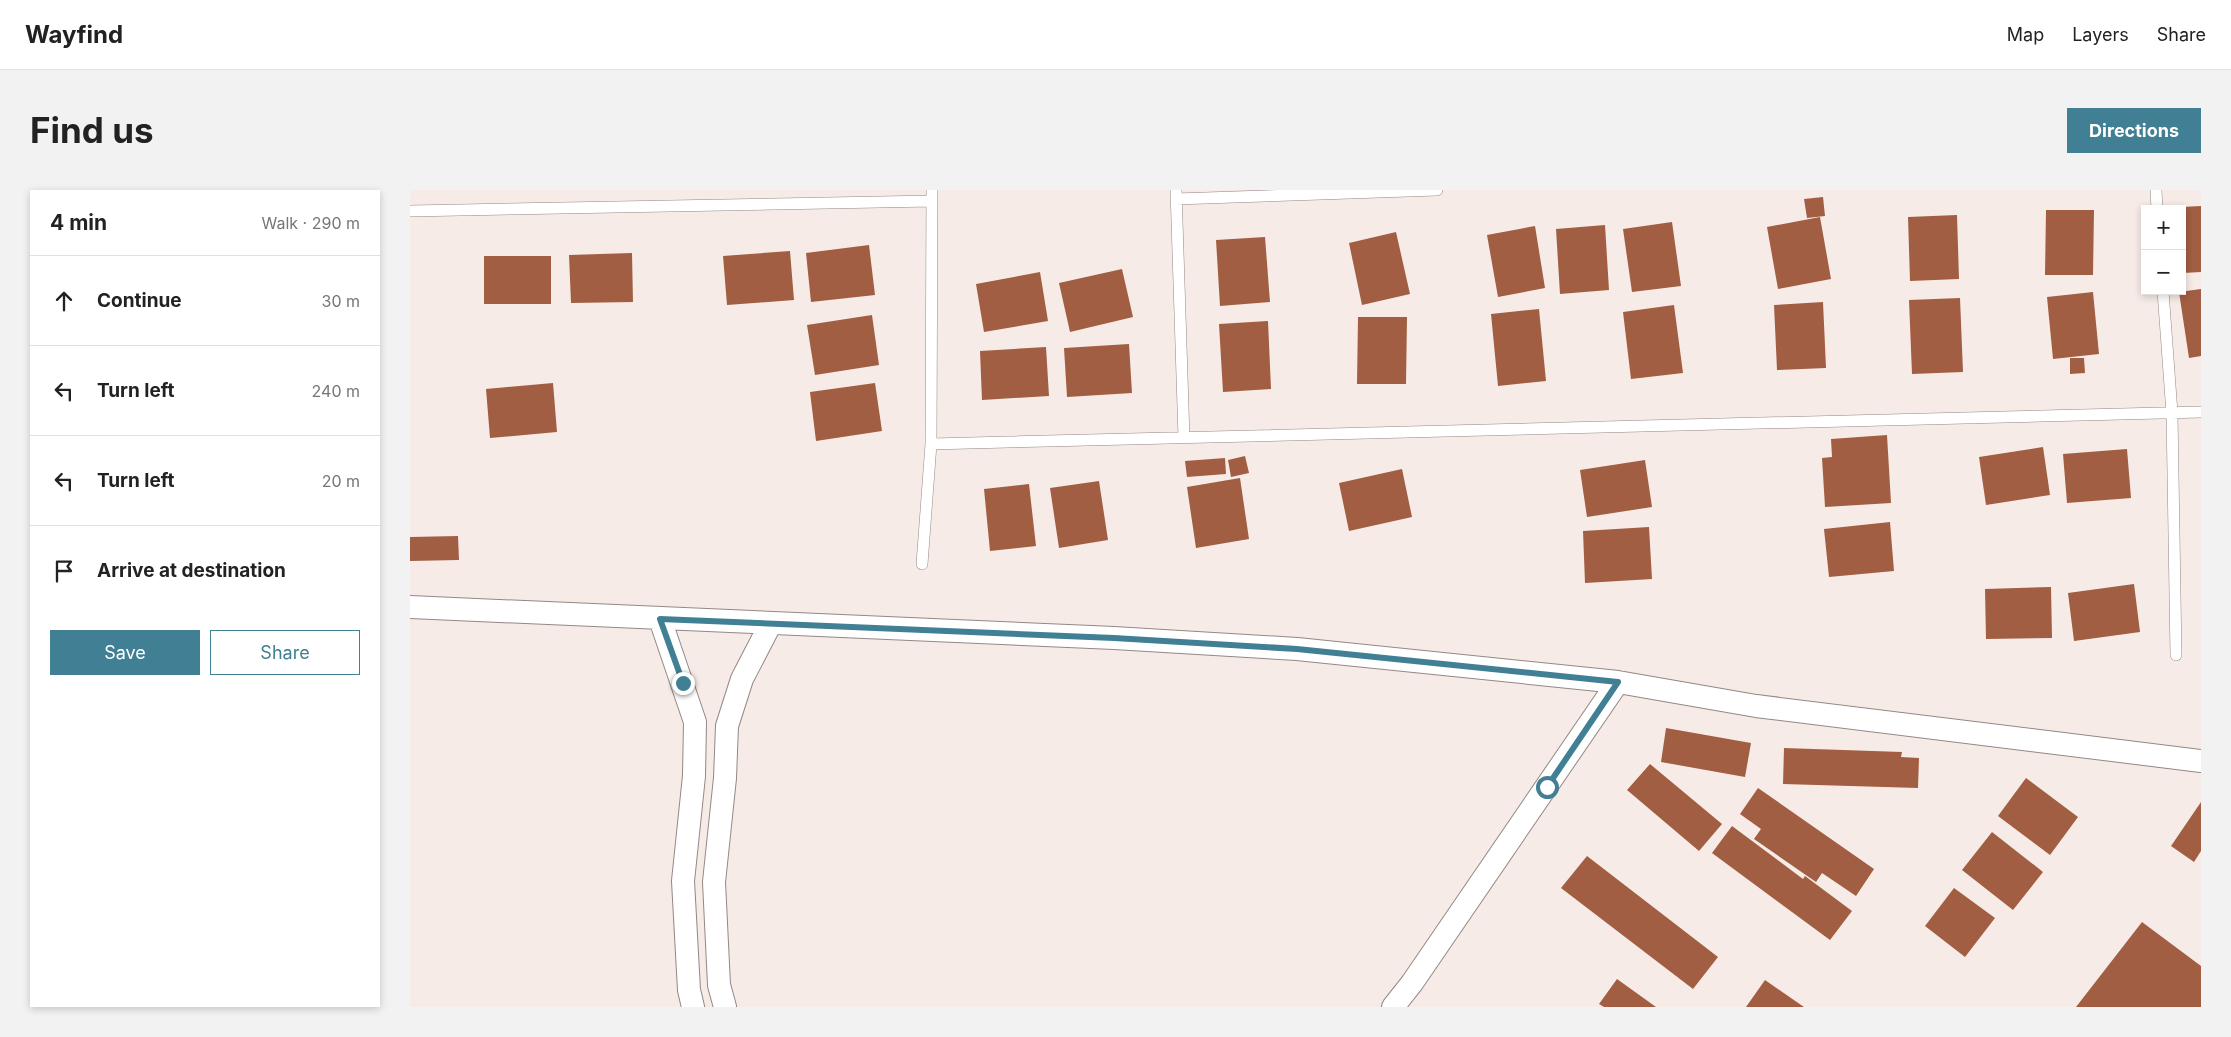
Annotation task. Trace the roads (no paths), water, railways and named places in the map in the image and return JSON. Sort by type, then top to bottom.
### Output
[{"type":"street","points":[[410,607],[1105,637],[1297,649],[1618,682],[1756,706],[2201,761]]},
{"type":"street","points":[[660,619],[695,722],[694,776],[684,882],[691,999],[719,985]]},
{"type":"street","points":[[725,1007],[719,985],[714,882],[725,778],[727,726],[742,679],[770,623]]},
{"type":"street","points":[[1393,1007],[1412,983],[1618,682]]},
{"type":"lane","points":[[1184,438],[1176,194],[1437,190]]},
{"type":"lane","points":[[2156,190],[2157,205]]},
{"type":"lane","points":[[410,211],[932,195],[931,444],[922,564]]},
{"type":"lane","points":[[2163,295],[2172,413],[2176,655]]},
{"type":"lane","points":[[931,444],[2201,412]]}]
